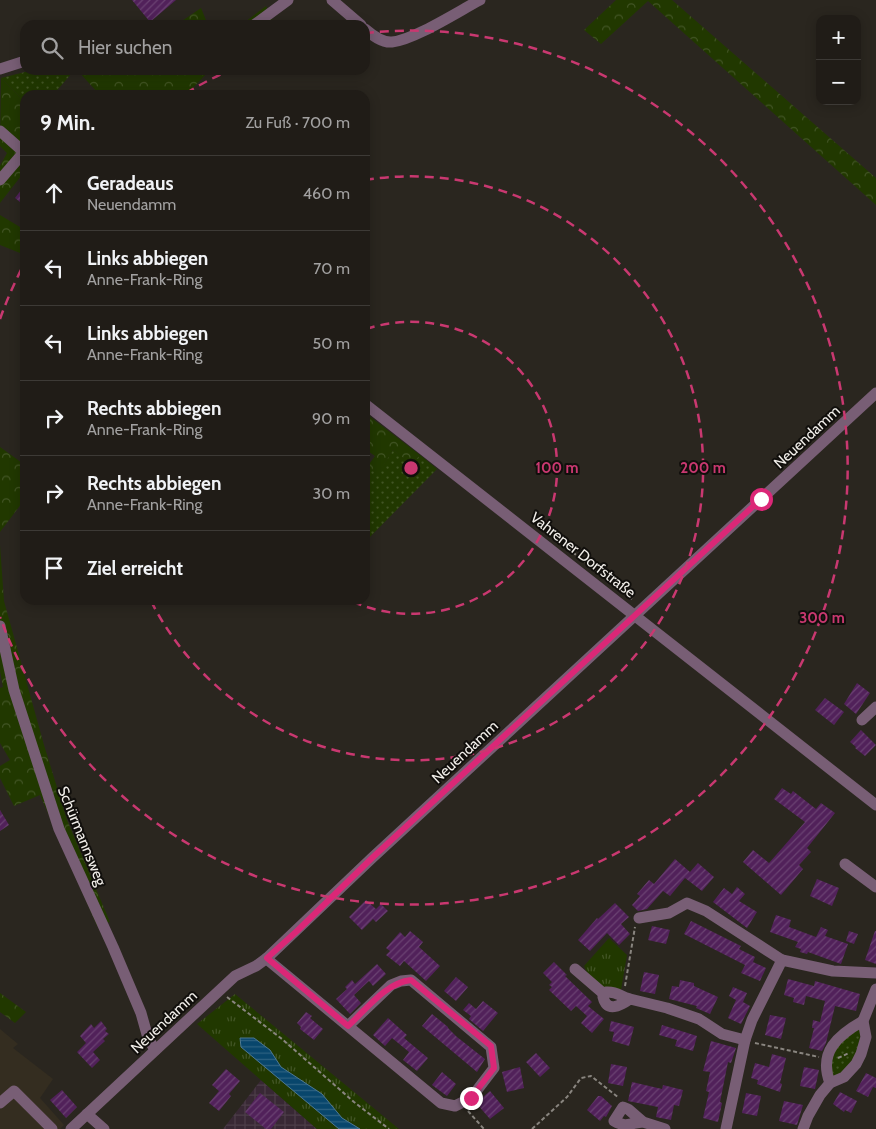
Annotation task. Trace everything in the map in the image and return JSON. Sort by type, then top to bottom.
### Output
[{"type":"street","points":[[261,20],[288,0]]},
{"type":"street","points":[[332,0],[355,20]]},
{"type":"street","points":[[370,33],[375,37],[390,42],[407,38],[480,0]]},
{"type":"street","points":[[0,70],[20,63]]},
{"type":"street","points":[[0,131],[20,148]]},
{"type":"street","points":[[0,180],[20,157]]},
{"type":"street","name":"Neuendamm","points":[[71,1129],[235,976],[256,966],[267,958],[378,852],[876,393]]},
{"type":"street","name":"Vahrener Dorfstraße","points":[[370,408],[876,805]]},
{"type":"street","name":"Schürmannsweg","points":[[0,626],[14,690],[59,829],[113,947],[141,1013],[148,1038],[155,1050]]},
{"type":"street","points":[[862,720],[876,707]]},
{"type":"street","points":[[846,864],[876,887]]},
{"type":"street","points":[[639,918],[669,913],[686,903],[706,911],[782,960],[833,972],[875,976]]},
{"type":"street","points":[[267,958],[348,1026],[441,1103],[456,1106],[471,1098],[494,1068],[491,1046],[411,980],[400,981],[392,985],[348,1026]]},
{"type":"street","points":[[726,1129],[745,1040],[752,1020],[782,960]]},
{"type":"street","points":[[575,969],[604,994],[604,1003],[608,1007],[618,1007],[626,998],[667,1008],[699,1019],[722,1034],[745,1040]]},
{"type":"street","points":[[803,1129],[816,1102],[830,1083],[844,1077],[856,1064],[866,1037],[863,1021],[876,989]]},
{"type":"street","points":[[830,1083],[826,1072],[827,1058],[832,1046],[845,1031],[863,1021]]},
{"type":"street","points":[[0,1102],[14,1091],[52,1129]]},
{"type":"street","points":[[610,1125],[623,1107],[643,1122],[665,1129]]},
{"type":"street","points":[[87,1114],[104,1129]]},
{"type":"street","points":[[610,1125],[620,1124],[629,1126],[643,1122]]},
{"type":"path","points":[[626,998],[636,924],[639,918]]},
{"type":"path","points":[[220,990],[236,1005],[282,1039],[354,1102],[389,1129]]},
{"type":"path","points":[[745,1040],[834,1060],[850,1052],[861,1054]]},
{"type":"path","points":[[532,1129],[567,1097],[581,1078],[586,1076],[591,1076],[620,1099],[623,1107]]},
{"type":"path","points":[[462,1103],[484,1129]]},
{"type":"shaded area","points":[[0,1029],[18,1044],[13,1048],[53,1079],[40,1098],[64,1125],[60,1129],[0,1129]]},
{"type":"shaded area","points":[[261,1080],[317,1129],[223,1129]]},
{"type":"green space","points":[[616,0],[672,0],[876,178],[876,205],[648,1],[601,44],[584,30]]},
{"type":"green space","points":[[266,6],[272,20],[248,20]]},
{"type":"green space","points":[[201,8],[206,20],[183,20]]},
{"type":"green space","points":[[20,73],[20,75],[70,75],[57,90],[20,90],[20,97],[1,78]]},
{"type":"green space","points":[[82,75],[205,75],[191,90],[95,90]]},
{"type":"green space","points":[[1,78],[20,97],[20,177],[0,203],[0,166],[7,153],[0,146]]},
{"type":"green space","points":[[0,215],[20,227],[20,253],[0,245]]},
{"type":"green space","points":[[370,417],[420,455],[412,464],[393,450],[378,474],[370,469],[370,463],[375,456],[370,452]]},
{"type":"green space","points":[[0,447],[20,461],[20,506],[0,532]]},
{"type":"green space","points":[[393,450],[412,463],[420,455],[437,469],[370,537],[370,469],[378,473]]},
{"type":"green space","points":[[0,545],[4,601],[44,745],[67,820],[110,922],[97,926],[40,795],[14,806],[0,778],[0,766],[10,760],[0,743],[0,688],[3,687],[0,671]]},
{"type":"green space","points":[[609,938],[627,955],[621,990],[603,988],[588,974],[584,966]]},
{"type":"green space","points":[[0,993],[26,1012],[15,1023],[0,1012]]},
{"type":"green space","points":[[235,994],[399,1129],[317,1129],[197,1024]]},
{"type":"green space","points":[[860,1025],[860,1049],[842,1075],[830,1077],[831,1059],[836,1046]]},
{"type":"water","points":[[240,1038],[254,1038],[270,1050],[281,1067],[322,1094],[342,1118],[360,1129],[339,1129],[241,1047]]},
{"type":"building","points":[[132,0],[176,0],[152,20],[148,20]]},
{"type":"building","points":[[20,192],[20,202],[15,198]]},
{"type":"building","points":[[857,683],[870,693],[856,714],[844,704]]},
{"type":"building","points":[[825,698],[844,712],[834,725],[815,710]]},
{"type":"building","points":[[861,730],[876,745],[865,756],[850,742]]},
{"type":"building","points":[[782,788],[791,794],[793,791],[816,809],[821,803],[835,813],[807,848],[811,852],[799,865],[803,869],[781,895],[743,862],[753,850],[769,863],[805,822],[774,799]]},
{"type":"building","points":[[0,810],[9,825],[0,831]]},
{"type":"building","points":[[675,859],[690,872],[698,863],[714,877],[702,891],[685,878],[670,896],[663,891],[647,909],[638,911],[632,905],[640,896],[637,894],[649,880],[654,884]]},
{"type":"building","points":[[817,879],[839,888],[832,906],[810,896]]},
{"type":"building","points":[[737,887],[745,894],[739,901],[757,912],[747,928],[713,902],[724,888],[732,894]]},
{"type":"building","points":[[366,900],[376,909],[381,904],[388,911],[376,922],[373,919],[362,930],[349,917]]},
{"type":"building","points":[[615,903],[629,917],[621,924],[630,934],[619,945],[607,933],[590,951],[578,940],[597,918]]},
{"type":"building","points":[[776,915],[791,920],[789,927],[816,937],[821,927],[828,930],[825,936],[848,944],[841,964],[808,952],[807,954],[800,952],[801,949],[795,947],[798,942],[770,932]]},
{"type":"building","points":[[691,921],[741,946],[739,949],[755,957],[753,962],[766,968],[760,981],[741,973],[745,965],[684,934]]},
{"type":"building","points":[[652,926],[670,930],[666,944],[648,940]]},
{"type":"building","points":[[410,931],[423,942],[419,947],[440,966],[426,981],[404,961],[400,966],[386,955],[390,951],[386,948],[400,932],[405,937]]},
{"type":"building","points":[[849,931],[858,934],[854,944],[846,941]]},
{"type":"building","points":[[876,931],[876,964],[865,960]]},
{"type":"building","points":[[554,962],[567,975],[565,976],[592,1002],[588,1006],[604,1019],[592,1033],[581,1023],[587,1016],[576,1006],[571,1011],[549,990],[552,987],[549,985],[552,982],[543,973]]},
{"type":"building","points":[[377,964],[386,974],[373,986],[369,981],[354,995],[361,1003],[350,1014],[336,999],[347,989],[345,987],[352,980],[355,984]]},
{"type":"building","points":[[644,972],[659,975],[655,994],[640,991]]},
{"type":"building","points":[[456,977],[468,987],[456,1001],[444,991]]},
{"type":"building","points":[[788,979],[814,986],[815,981],[860,994],[856,1011],[835,1006],[826,1043],[822,1051],[809,1048],[814,1028],[812,1028],[813,1020],[820,1022],[825,1001],[806,996],[804,1005],[793,1002],[794,998],[784,995]]},
{"type":"building","points":[[680,980],[694,983],[694,986],[718,997],[710,1014],[696,1008],[697,1006],[669,999],[672,986],[679,987]]},
{"type":"building","points":[[733,987],[747,993],[743,1002],[750,1006],[741,1024],[728,1018],[736,1000],[729,996]]},
{"type":"building","points":[[483,1001],[498,1013],[483,1031],[469,1019],[471,1016],[463,1010],[469,1003],[476,1009]]},
{"type":"building","points":[[306,1012],[323,1029],[314,1040],[300,1029],[301,1027],[297,1023]]},
{"type":"building","points":[[432,1014],[485,1059],[477,1072],[422,1026]]},
{"type":"building","points":[[770,1015],[786,1018],[781,1039],[765,1035]]},
{"type":"building","points":[[388,1018],[407,1035],[404,1038],[428,1058],[417,1071],[403,1060],[409,1052],[392,1038],[385,1046],[373,1035]]},
{"type":"building","points":[[101,1021],[107,1029],[105,1031],[109,1034],[103,1039],[105,1041],[93,1052],[100,1060],[92,1068],[77,1052],[86,1043],[80,1036],[91,1024],[94,1028]]},
{"type":"building","points":[[611,1021],[634,1027],[629,1046],[612,1041],[614,1032],[609,1031]]},
{"type":"building","points":[[662,1025],[697,1036],[693,1051],[675,1046],[677,1040],[659,1035]]},
{"type":"building","points":[[711,1041],[736,1048],[731,1063],[728,1062],[718,1122],[703,1118],[709,1092],[706,1091],[710,1072],[703,1071]]},
{"type":"building","points":[[536,1053],[550,1068],[540,1077],[526,1062]]},
{"type":"building","points":[[772,1054],[786,1058],[780,1083],[782,1084],[780,1092],[757,1084],[758,1080],[751,1078],[755,1063],[769,1067]]},
{"type":"building","points":[[611,1064],[627,1067],[623,1086],[608,1083]]},
{"type":"building","points":[[520,1067],[524,1088],[507,1092],[502,1072]]},
{"type":"building","points":[[804,1067],[819,1070],[815,1089],[800,1086]]},
{"type":"building","points":[[226,1069],[240,1081],[229,1094],[231,1096],[219,1111],[209,1103],[219,1091],[212,1085]]},
{"type":"building","points":[[442,1072],[456,1084],[447,1096],[432,1085]]},
{"type":"building","points":[[866,1073],[876,1078],[876,1088],[873,1087],[868,1097],[856,1091]]},
{"type":"building","points":[[632,1082],[662,1089],[663,1085],[683,1090],[679,1106],[674,1105],[671,1120],[656,1117],[658,1107],[628,1101]]},
{"type":"building","points":[[62,1090],[77,1107],[66,1118],[50,1100]]},
{"type":"building","points":[[490,1091],[504,1108],[490,1119],[476,1103]]},
{"type":"building","points":[[840,1092],[857,1101],[851,1113],[845,1110],[844,1112],[833,1104]]},
{"type":"building","points":[[260,1093],[284,1112],[271,1129],[266,1129],[245,1112]]},
{"type":"building","points":[[746,1093],[761,1096],[757,1116],[742,1113]]},
{"type":"building","points":[[598,1096],[601,1096],[612,1106],[606,1117],[604,1116],[600,1121],[587,1110]]},
{"type":"building","points":[[784,1101],[803,1105],[797,1125],[779,1121]]},
{"type":"route","points":[[471,1098],[494,1068],[491,1046],[411,980],[400,981],[392,985],[348,1026],[267,958],[372,858],[761,499]]}]
